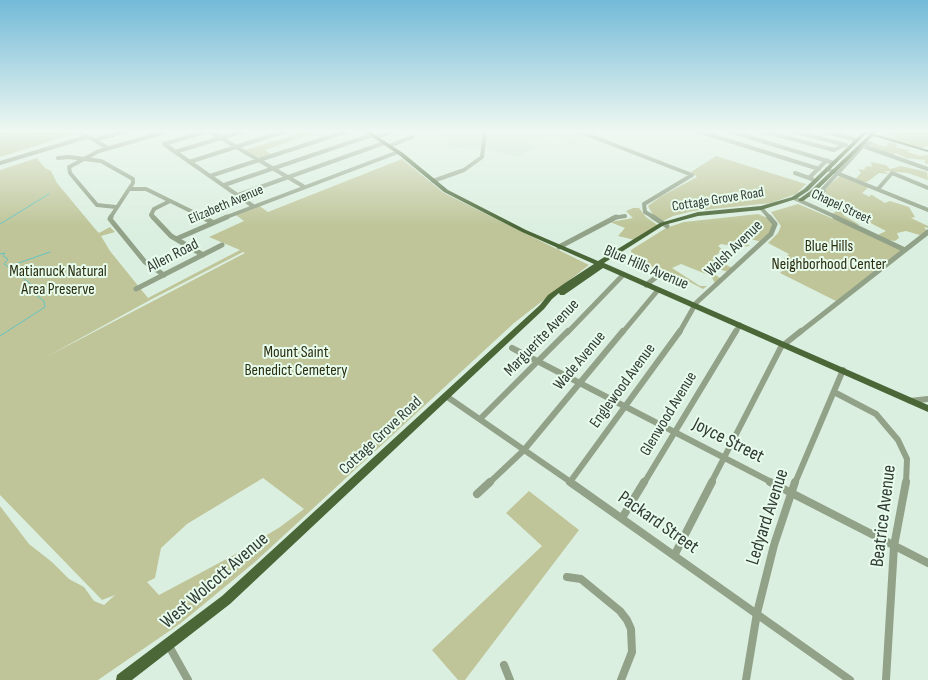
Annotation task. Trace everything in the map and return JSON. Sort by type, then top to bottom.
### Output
[{"type":"main road","name":"Blue Hills Avenue","points":[[411,163],[457,197],[559,247],[843,370],[928,410]]},
{"type":"main road","name":"Cottage Grove Road","points":[[833,171],[834,163]]},
{"type":"main road","name":"Cottage Grove Road","points":[[328,506],[542,307],[600,265],[664,225],[696,218],[763,210],[797,200],[808,195],[840,163]]},
{"type":"main road","name":"Cottage Grove Road","points":[[797,200],[816,180],[833,171]]},
{"type":"main road","name":"West Wolcott Avenue","points":[[122,680],[223,603],[328,506]]},
{"type":"street","points":[[76,163],[69,167],[70,174],[97,205],[116,207]]},
{"type":"street","points":[[102,163],[130,177],[133,181],[130,189],[111,215],[111,222],[145,262],[164,274]]},
{"type":"street","points":[[190,163],[253,206]]},
{"type":"street","points":[[210,176],[251,163]]},
{"type":"street","points":[[264,163],[303,186]]},
{"type":"street","points":[[224,185],[290,163]]},
{"type":"street","points":[[238,195],[330,163]]},
{"type":"street","name":"Elizabeth Avenue","points":[[176,239],[212,222],[368,163]]},
{"type":"street","points":[[433,181],[464,170],[474,163]]},
{"type":"street","points":[[660,163],[692,175],[649,199],[644,204],[645,212],[664,225]]},
{"type":"street","points":[[799,163],[819,169]]},
{"type":"street","points":[[809,178],[825,163]]},
{"type":"street","name":"Cottage Grove Road","points":[[833,171],[843,163]]},
{"type":"street","points":[[911,163],[928,169]]},
{"type":"street","points":[[833,171],[928,210]]},
{"type":"street","points":[[878,189],[892,173],[928,188]]},
{"type":"street","points":[[795,174],[816,180]]},
{"type":"street","points":[[130,189],[143,188],[212,222]]},
{"type":"street","name":"Chapel Street","points":[[797,200],[905,250]]},
{"type":"street","points":[[170,202],[154,209],[151,215],[176,239],[203,255]]},
{"type":"street","name":"Walsh Avenue","points":[[696,306],[700,299],[770,234],[775,224],[763,210]]},
{"type":"street","points":[[559,247],[616,217],[625,216]]},
{"type":"street","points":[[675,554],[784,344],[928,232]]},
{"type":"street","name":"Allen Road","points":[[136,288],[222,245]]},
{"type":"street","name":"Marguerite Avenue","points":[[480,419],[622,275]]},
{"type":"street","points":[[646,285],[659,275]]},
{"type":"street","name":"Wade Avenue","points":[[477,494],[524,450],[658,290]]},
{"type":"street","name":"Englewood Avenue","points":[[570,482],[688,320],[696,306]]},
{"type":"street","name":"Glenwood Avenue","points":[[622,518],[740,325]]},
{"type":"street","name":"Joyce Street","points":[[512,348],[928,563]]},
{"type":"street","name":"Ledyard Avenue","points":[[746,680],[757,612],[774,545],[791,491],[843,370]]},
{"type":"street","name":"Beatrice Avenue","points":[[834,392],[876,414],[904,450],[908,472],[894,546],[886,680]]},
{"type":"street","name":"Packard Street","points":[[446,396],[675,554],[850,680]]},
{"type":"street","points":[[910,401],[928,399]]},
{"type":"street","points":[[567,577],[581,579],[620,611],[628,620],[631,629],[632,652],[621,680]]},
{"type":"street","points":[[168,646],[188,680]]},
{"type":"street","points":[[504,665],[510,680]]},
{"type":"green space","name":"Mount Saint Benedict Cemetery","points":[[22,163],[41,163],[51,171],[57,183],[99,233],[110,227],[115,232],[101,236],[110,251],[148,298],[240,250],[209,237],[244,221],[236,215],[258,205],[268,212],[393,163],[407,163],[444,193],[589,265],[514,323],[255,562],[181,623],[98,680],[0,680],[0,506],[29,544],[52,562],[69,579],[84,587],[94,601],[104,605],[115,595],[102,600],[0,495],[0,170]],"holes":[[[243,252],[245,253],[46,357],[152,299]],[[263,478],[304,509],[280,527],[234,555],[159,595],[147,582],[155,578],[161,548],[187,524]]]},
{"type":"green space","points":[[705,163],[738,163],[806,184],[796,194],[771,203],[693,211],[673,216],[661,222],[655,219],[648,206],[660,197],[697,177],[691,172]]},
{"type":"green space","points":[[871,163],[875,163],[886,165],[890,169],[901,166],[927,172],[928,180],[908,173],[884,171],[889,174],[879,173],[867,182],[860,182],[856,178],[861,173],[858,169],[866,170],[864,168],[872,167]]},
{"type":"green space","name":"Blue Hills Neighborhood Center","points":[[841,175],[869,187],[862,193],[870,197],[872,195],[885,203],[890,201],[909,207],[915,217],[911,218],[928,226],[928,228],[924,227],[928,232],[923,236],[906,231],[897,233],[899,238],[895,241],[881,239],[905,250],[838,302],[780,273],[787,267],[787,265],[781,262],[789,254],[768,243],[778,233],[781,226],[771,212],[798,204],[879,238],[878,235],[886,231],[851,213],[843,215],[860,225],[850,224],[830,215],[846,206],[826,194],[826,188]]},
{"type":"green space","points":[[639,208],[646,217],[659,226],[635,240],[618,236],[625,228],[610,222],[633,218],[626,211]]},
{"type":"green space","points":[[758,214],[773,220],[773,230],[762,242],[739,238],[750,246],[739,247],[721,244],[718,246],[728,254],[720,252],[712,259],[733,268],[728,272],[715,268],[708,270],[720,278],[715,283],[711,276],[681,264],[672,268],[700,286],[707,286],[703,289],[688,281],[658,272],[651,266],[632,258],[631,250],[666,228],[684,222]]},
{"type":"green space","points":[[529,491],[579,530],[465,680],[458,680],[432,650],[542,546],[506,513]]},
{"type":"waterway","points":[[0,224],[49,194]]},
{"type":"waterway","points":[[10,266],[50,252]]},
{"type":"waterway","points":[[0,254],[5,253],[3,256],[8,259],[4,264],[10,268],[22,270],[21,276],[33,286],[31,291],[44,301],[45,307],[0,336]]},
{"type":"park label","name":"Matianuck Natural Area Preserve","points":[[58,281]]}]
